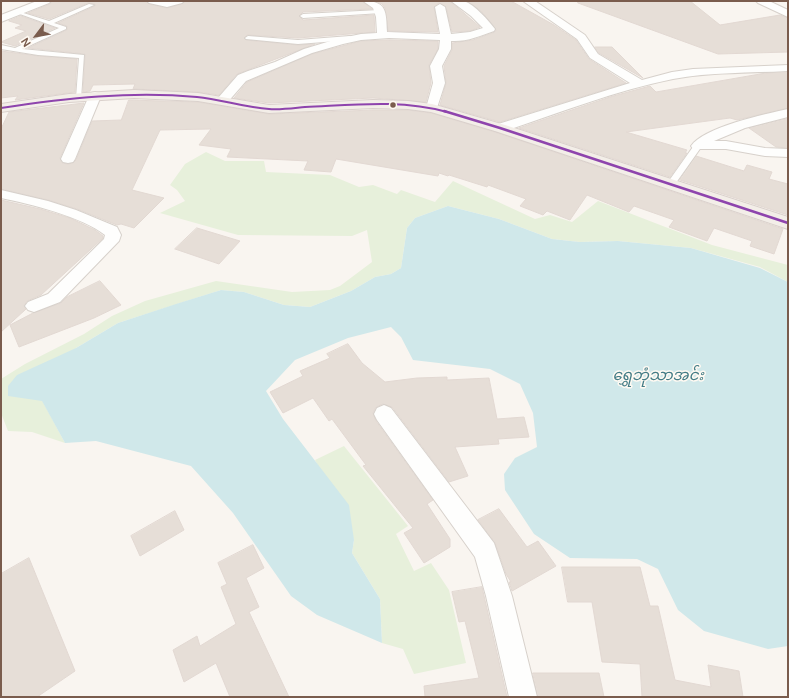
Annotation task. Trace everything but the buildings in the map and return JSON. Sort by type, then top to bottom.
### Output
[{"type":"main road","points":[[1,108],[95,96],[134,94],[198,97],[269,109],[373,104],[408,105],[432,108],[500,128],[788,223]]},
{"type":"street","points":[[1,19],[43,1]]},
{"type":"street","points":[[152,1],[167,4],[179,1]]},
{"type":"street","points":[[368,1],[377,6],[382,35]]},
{"type":"street","points":[[222,101],[242,78],[308,51],[361,37],[382,35],[415,35],[462,38],[490,29],[481,19],[465,6],[456,1]]},
{"type":"street","points":[[528,1],[581,37],[594,56],[640,84]]},
{"type":"street","points":[[761,1],[788,14]]},
{"type":"street","points":[[432,108],[439,83],[436,66],[445,49],[446,37],[440,7]]},
{"type":"street","points":[[500,128],[640,84],[672,76],[693,73],[788,68]]},
{"type":"street","points":[[68,159],[95,96]]},
{"type":"street","points":[[698,146],[704,141],[747,123],[788,114]]},
{"type":"street","points":[[698,146],[726,145],[765,152],[788,153]]},
{"type":"street","points":[[1,194],[20,198],[91,220],[111,231],[113,235],[111,241],[54,298],[34,306]]},
{"type":"street","points":[[384,414],[485,551],[499,596],[523,697]]},
{"type":"lane","points":[[48,22],[91,5]]},
{"type":"lane","points":[[17,49],[64,28],[19,12]]},
{"type":"lane","points":[[304,16],[379,12]]},
{"type":"lane","points":[[248,38],[306,42],[361,37]]},
{"type":"lane","points":[[1,47],[38,53],[82,56],[79,98]]},
{"type":"lane","points":[[670,185],[698,146]]},
{"type":"green space","points":[[206,152],[225,161],[264,161],[266,172],[330,175],[359,187],[373,185],[397,194],[401,190],[435,202],[453,181],[535,219],[550,215],[572,222],[598,201],[712,245],[788,265],[788,282],[760,267],[691,248],[618,241],[580,242],[552,239],[499,219],[448,206],[415,218],[407,228],[401,268],[391,274],[375,277],[351,291],[310,307],[284,305],[244,292],[221,290],[118,323],[76,348],[42,400],[65,443],[32,432],[8,431],[1,413],[1,379],[25,364],[84,334],[112,316],[145,301],[216,281],[292,292],[330,290],[340,286],[372,262],[367,230],[352,236],[238,235],[160,213],[185,201],[177,190],[170,185],[185,164]]},
{"type":"green space","points":[[344,446],[408,526],[396,534],[414,571],[431,563],[449,590],[466,663],[414,674],[403,649],[382,643],[380,599],[352,553],[354,540],[315,460]]},
{"type":"water","name":"ရွှေဘုံသာအင်း","points":[[448,206],[499,219],[552,239],[580,242],[618,241],[691,248],[760,268],[788,282],[788,646],[768,649],[704,631],[678,610],[658,569],[637,559],[570,558],[534,534],[505,490],[504,474],[515,458],[537,447],[533,413],[520,384],[490,369],[413,360],[401,337],[391,327],[348,338],[295,360],[266,391],[283,419],[349,505],[354,540],[352,553],[380,599],[382,643],[317,615],[291,596],[233,513],[191,466],[96,441],[65,443],[42,401],[8,396],[8,386],[17,375],[76,348],[118,323],[176,304],[221,290],[244,292],[284,305],[310,307],[351,291],[375,277],[391,274],[401,268],[407,228],[415,218]]},
{"type":"transit line","points":[[1,108],[69,98],[134,94],[198,97],[269,109],[373,104],[408,105],[432,108],[500,128],[788,223]]}]
